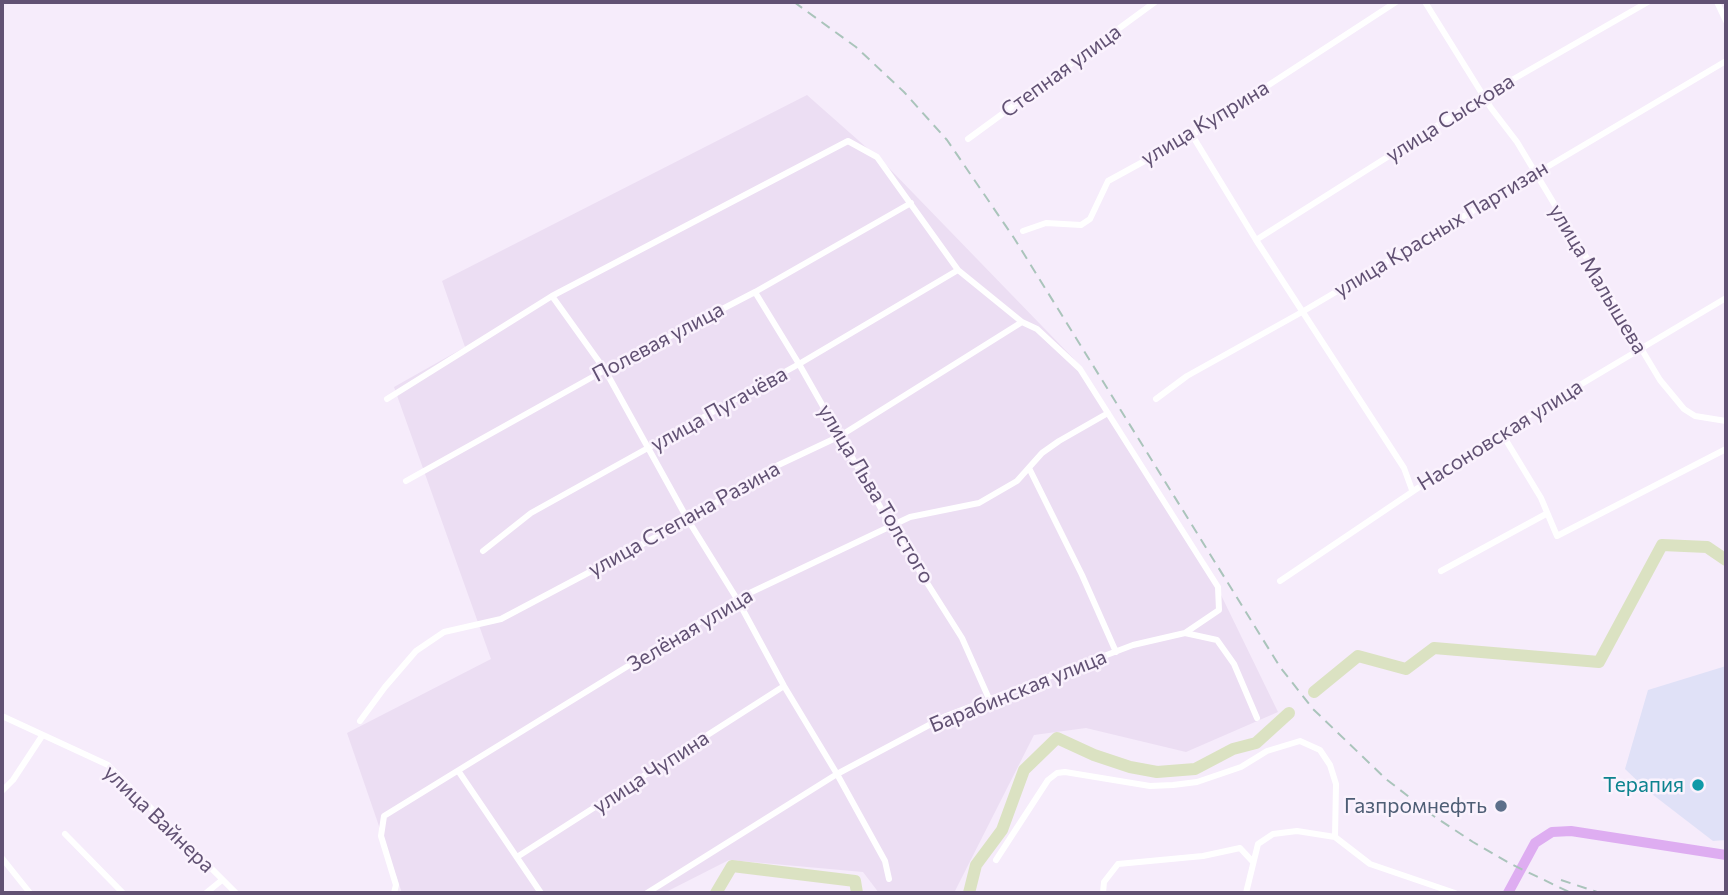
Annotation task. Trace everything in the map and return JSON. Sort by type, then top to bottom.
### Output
[{"type":"main road","points":[[1508,893],[1528,854],[1540,838],[1552,832],[1571,831],[1726,855]]},
{"type":"street","name":"Степная улица","points":[[968,139],[1155,2]]},
{"type":"street","name":"улица Куприна","points":[[1023,231],[1046,223],[1081,225],[1090,219],[1108,181],[1192,135],[1396,2]]},
{"type":"street","name":"улица Малышева","points":[[1425,2],[1483,96],[1517,142],[1660,380],[1684,409],[1695,416],[1726,421]]},
{"type":"street","name":"улица Сыскова","points":[[1256,240],[1483,96],[1648,2]]},
{"type":"street","points":[[1717,2],[1726,21]]},
{"type":"street","name":"улица Красных Партизан","points":[[1156,399],[1187,376],[1302,312],[1726,61]]},
{"type":"street","points":[[1192,135],[1256,240],[1404,468],[1412,490]]},
{"type":"street","points":[[387,399],[552,296],[848,141],[877,157],[958,270],[1023,323],[1037,329],[1080,369],[1217,587],[1219,610],[1185,632]]},
{"type":"street","name":"Полевая улица","points":[[406,481],[605,370],[755,292],[911,203]]},
{"type":"street","name":"улица Пугачёва","points":[[483,551],[531,513],[799,364],[958,270]]},
{"type":"street","name":"улица Льва Толстого","points":[[755,292],[891,526],[962,638],[990,701]]},
{"type":"street","points":[[552,296],[605,370],[688,520],[737,599],[784,686],[837,774],[885,861],[889,879]]},
{"type":"street","name":"Насоновская улица","points":[[1280,581],[1501,432],[1726,298]]},
{"type":"street","name":"улица Степана Разина","points":[[360,721],[416,650],[444,632],[501,618],[688,520],[772,468],[840,436],[1023,323]]},
{"type":"street","name":"Зелёная улица","points":[[394,893],[396,885],[381,836],[384,816],[737,599],[909,517],[979,503],[1017,481],[1042,453],[1059,441],[1108,413]]},
{"type":"street","points":[[1501,432],[1541,498],[1557,536],[1726,449]]},
{"type":"street","points":[[1029,468],[1082,575],[1116,652]]},
{"type":"street","points":[[1441,570],[1546,514]]},
{"type":"street","points":[[1185,632],[1217,640],[1234,664],[1257,718]]},
{"type":"street","name":"Барабинская улица","points":[[647,893],[837,774],[946,716],[1133,645],[1185,632]]},
{"type":"street","name":"улица Чупина","points":[[517,857],[784,686]]},
{"type":"street","name":"улица Вайнера","points":[[2,716],[108,765],[236,893]]},
{"type":"street","points":[[2,791],[13,780],[42,736]]},
{"type":"street","points":[[996,860],[1048,780],[1057,773],[1150,786],[1197,782],[1241,767],[1267,751],[1300,741],[1320,750],[1330,765],[1336,784],[1335,837]]},
{"type":"street","points":[[459,772],[541,893]]},
{"type":"street","points":[[1246,893],[1258,844],[1273,834],[1297,831],[1335,837],[1370,864],[1455,893]]},
{"type":"street","points":[[65,834],[122,893]]},
{"type":"street","points":[[1103,893],[1104,882],[1118,864],[1203,856],[1240,848],[1253,862]]},
{"type":"street","points":[[2,858],[30,893]]},
{"type":"street","points":[[206,893],[222,880]]},
{"type":"shaded area","points":[[807,95],[884,163],[1073,358],[1204,560],[1278,712],[1186,752],[1086,728],[1034,735],[954,893],[879,893],[863,872],[729,860],[664,893],[402,893],[347,733],[491,659],[394,387],[465,347],[442,281]]},
{"type":"shaded area","points":[[1726,666],[1726,840],[1713,841],[1648,791],[1625,769],[1648,690]]},
{"type":"waterway","points":[[1314,692],[1358,656],[1406,669],[1434,648],[1599,662],[1662,545],[1707,547],[1726,560]]},
{"type":"waterway","points":[[969,893],[976,865],[1002,830],[1024,770],[1057,738],[1094,755],[1130,767],[1157,772],[1195,769],[1233,749],[1256,743],[1289,713]]},
{"type":"waterway","points":[[716,893],[732,866],[855,881],[857,893]]},
{"type":"railway","points":[[794,2],[856,47],[904,92],[947,140],[1014,238],[1280,667],[1313,709],[1386,779],[1435,817],[1511,864],[1571,893]]},
{"type":"railway","points":[[1561,880],[1600,893]]},
{"type":"place","name":"Терапия","points":[[1698,785]]},
{"type":"place","name":"Газпромнефть","points":[[1501,806]]}]
